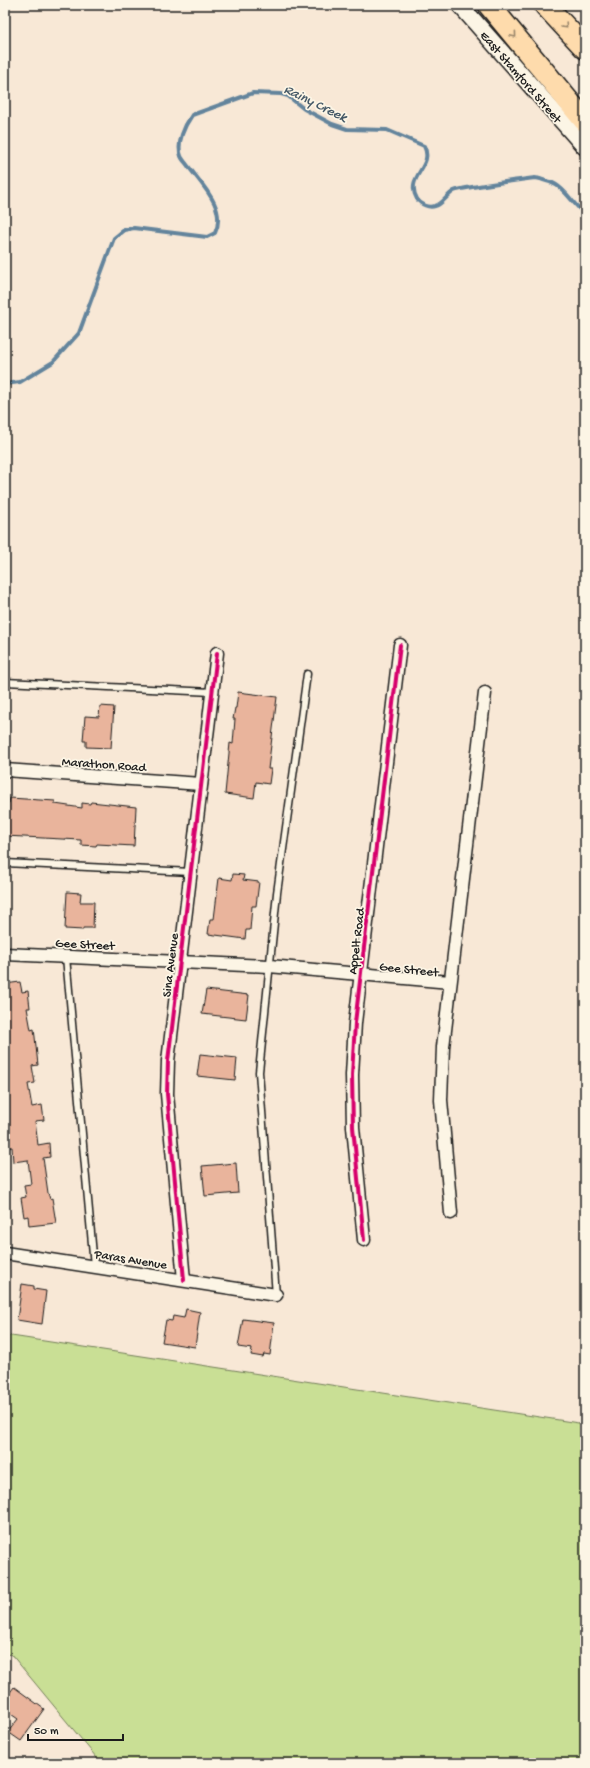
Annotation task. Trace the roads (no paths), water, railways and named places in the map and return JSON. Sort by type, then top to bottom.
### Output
[{"type":"highway","points":[[489,5],[585,121]]},
{"type":"highway","points":[[545,5],[585,48]]},
{"type":"main road","name":"East Stamford Street","points":[[460,5],[585,147]]},
{"type":"street","name":"Appelt Road","points":[[364,1240],[354,1127],[352,1075],[355,1023],[400,645]]},
{"type":"street","name":"Sina Avenue","points":[[184,1280],[167,1094],[168,1061],[217,653]]},
{"type":"street","points":[[451,1213],[441,1100],[443,1047],[485,693]]},
{"type":"street","name":"Marathon Road","points":[[5,770],[201,784]]},
{"type":"street","name":"Gee Street","points":[[5,954],[269,966],[362,973],[450,982]]},
{"type":"street","name":"Paras Avenue","points":[[5,1253],[276,1295]]},
{"type":"lane","points":[[276,1295],[259,1072],[269,966],[306,674]]},
{"type":"lane","points":[[5,682],[212,692]]},
{"type":"lane","points":[[5,862],[191,872]]},
{"type":"lane","points":[[66,957],[94,1266]]},
{"type":"waterway","name":"Rainy Creek","points":[[5,384],[20,382],[53,362],[79,333],[114,238],[124,230],[134,228],[207,237],[215,233],[218,224],[218,215],[215,206],[206,189],[182,157],[180,151],[180,140],[192,115],[253,93],[281,94],[288,96],[304,109],[332,124],[347,129],[387,130],[424,146],[426,160],[416,178],[414,191],[417,199],[425,206],[433,207],[438,205],[454,191],[538,178],[555,184],[565,192],[585,214]]}]
